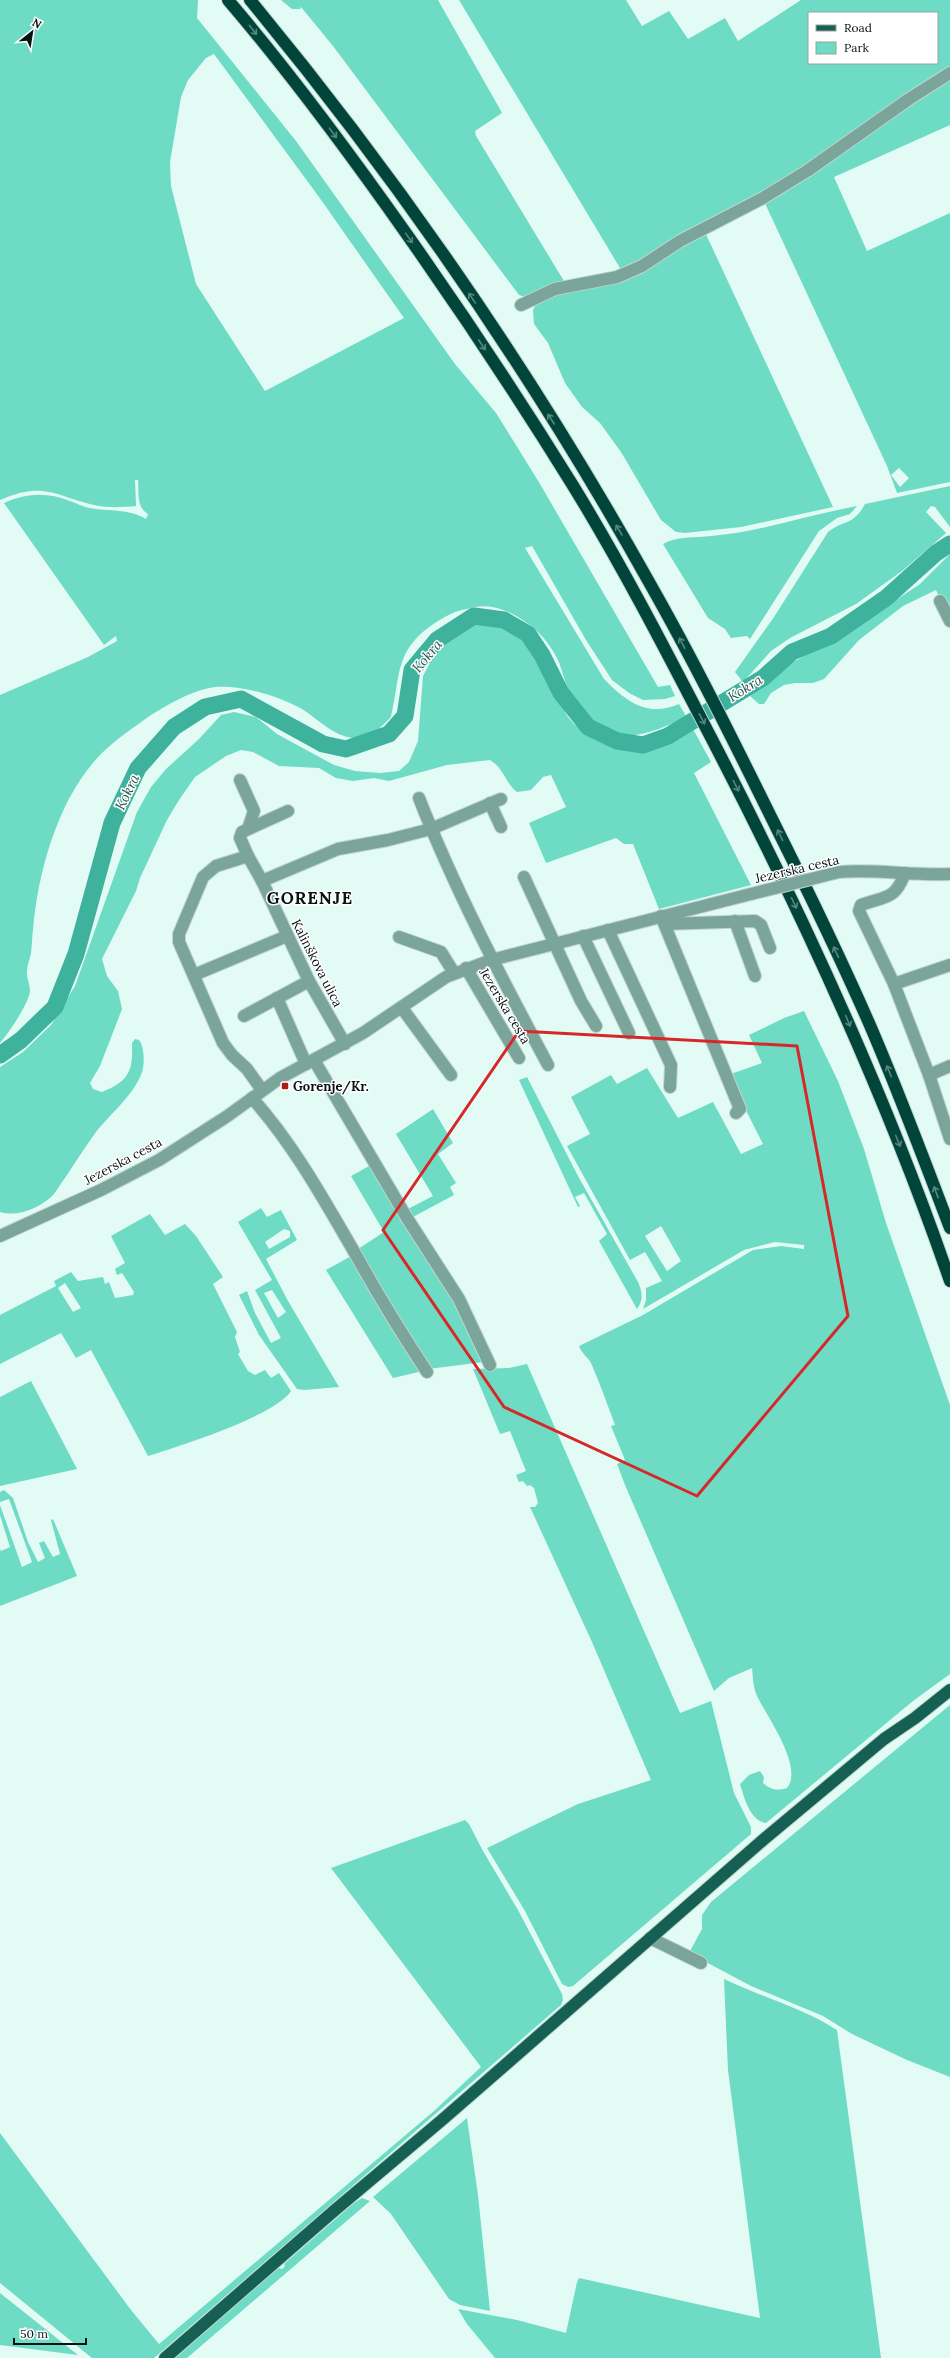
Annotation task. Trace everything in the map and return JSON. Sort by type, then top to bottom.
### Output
[{"type":"highway","points":[[228,0],[334,135],[451,297],[572,484],[614,556],[719,752],[825,967],[907,1164],[950,1281]]},
{"type":"highway","points":[[250,0],[305,67],[382,169],[478,306],[584,470],[650,582],[735,743],[868,1022],[950,1228]]},
{"type":"main road","points":[[165,2358],[335,2210],[442,2120],[650,1938],[884,1738],[915,1718],[950,1690]]},
{"type":"street","points":[[521,305],[555,289],[617,277],[642,266],[680,241],[763,198],[807,171],[909,99],[950,73]]},
{"type":"street","points":[[940,601],[950,621]]},
{"type":"street","points":[[240,780],[254,811],[248,829]]},
{"type":"street","points":[[419,798],[431,829],[491,960]]},
{"type":"street","points":[[262,881],[338,849],[388,840],[431,829],[495,801],[501,827]]},
{"type":"street","points":[[248,829],[288,811]]},
{"type":"street","name":"Kalinškova ulica","points":[[248,829],[242,832],[240,838],[248,856],[262,881],[309,981],[345,1044]]},
{"type":"street","points":[[248,856],[216,866],[203,877],[179,934],[179,942],[224,1043],[232,1055],[247,1069],[268,1116],[311,1177],[427,1372]]},
{"type":"street","name":"Jezerska cesta","points":[[0,1236],[100,1190],[159,1160],[220,1122],[257,1094],[310,1062],[345,1044],[454,973],[466,968],[583,936],[663,920],[751,894],[839,872],[877,871],[946,874]]},
{"type":"street","points":[[905,873],[900,887],[893,894],[861,905],[859,911],[894,984],[929,1075],[950,1140]]},
{"type":"street","points":[[524,876],[581,1001],[596,1026]]},
{"type":"street","points":[[736,1113],[740,1109],[663,920],[755,921],[761,926],[770,948]]},
{"type":"street","points":[[735,921],[755,976]]},
{"type":"street","points":[[608,930],[671,1065],[670,1087]]},
{"type":"street","points":[[194,975],[287,936]]},
{"type":"street","points":[[583,936],[629,1033]]},
{"type":"street","points":[[399,937],[441,952],[454,973]]},
{"type":"street","name":"Jezerska cesta","points":[[491,960],[548,1065]]},
{"type":"street","points":[[894,984],[950,965]]},
{"type":"street","name":"Jezerska cesta","points":[[466,968],[519,1058]]},
{"type":"street","points":[[244,1016],[309,981]]},
{"type":"street","points":[[277,998],[310,1062],[458,1299],[490,1365]]},
{"type":"street","points":[[402,1008],[451,1075]]},
{"type":"street","points":[[929,1075],[950,1066]]},
{"type":"street","points":[[650,1938],[701,1963]]},
{"type":"highlighted area","points":[[519,1031],[797,1046],[848,1316],[697,1496],[504,1407],[383,1230]]},
{"type":"green space","points":[[0,0],[198,0],[197,18],[296,141],[455,364],[496,413],[540,484],[658,687],[670,685],[675,696],[665,699],[643,700],[629,693],[612,680],[586,640],[532,546],[525,548],[604,679],[620,694],[638,705],[647,708],[667,708],[679,704],[687,718],[653,731],[635,735],[617,734],[604,729],[591,720],[575,703],[553,650],[539,633],[522,619],[502,610],[488,606],[462,610],[448,615],[422,633],[412,643],[401,664],[391,717],[369,736],[356,738],[340,735],[296,706],[259,692],[232,687],[220,687],[201,690],[185,696],[148,717],[113,743],[87,770],[74,790],[53,835],[40,883],[31,953],[27,969],[30,990],[29,995],[18,1018],[0,1043],[0,695],[88,657],[117,641],[116,636],[104,645],[4,503],[21,497],[45,495],[62,498],[87,507],[132,513],[146,519],[148,514],[144,511],[140,503],[138,494],[138,480],[135,480],[136,506],[99,506],[50,492],[40,491],[28,491],[0,500]],"holes":[[[214,54],[319,197],[404,318],[265,391],[196,284],[171,186],[170,162],[181,97],[188,80],[206,58]]]},
{"type":"green space","points":[[281,0],[438,0],[502,113],[475,131],[476,136],[567,286],[536,296],[530,297],[519,295],[333,46],[301,7],[300,9],[292,9]]},
{"type":"green space","points":[[459,0],[626,0],[642,26],[669,11],[688,39],[725,18],[738,41],[801,0],[950,0],[950,70],[813,163],[623,273]]},
{"type":"green space","points":[[950,74],[950,125],[834,177],[867,251],[950,213],[950,482],[897,493],[887,466],[763,199]],"holes":[[[899,468],[909,478],[900,487],[891,475]]]},
{"type":"green space","points":[[704,230],[833,507],[741,527],[685,533],[676,532],[661,520],[621,452],[600,423],[582,407],[565,383],[548,343],[534,324],[533,310],[539,298],[604,282]]},
{"type":"green space","points":[[950,486],[950,527],[935,507],[931,506],[926,512],[946,533],[902,571],[856,604],[790,638],[771,651],[743,682],[735,672],[774,617],[828,532],[857,516],[865,504]]},
{"type":"green space","points":[[857,506],[850,514],[837,518],[819,531],[750,639],[747,636],[731,638],[725,629],[708,618],[663,544],[680,538],[748,531]]},
{"type":"green space","points":[[950,554],[950,619],[936,590],[903,606],[859,640],[824,679],[813,683],[795,683],[784,685],[771,693],[764,704],[759,704],[750,696],[782,668],[841,636],[920,584]]},
{"type":"green space","points":[[490,622],[510,630],[529,646],[550,677],[568,717],[577,727],[599,742],[625,749],[651,749],[668,745],[693,729],[711,762],[694,773],[751,885],[659,909],[633,844],[624,844],[616,838],[546,863],[529,823],[566,807],[551,775],[543,777],[531,790],[517,792],[502,771],[490,760],[447,765],[389,781],[374,778],[353,781],[336,778],[319,768],[279,766],[253,752],[241,750],[226,756],[195,777],[179,800],[167,820],[140,878],[136,891],[102,959],[107,976],[118,991],[122,1009],[100,1066],[90,1083],[93,1089],[102,1092],[119,1084],[128,1074],[132,1060],[132,1043],[135,1039],[139,1040],[141,1043],[144,1055],[142,1072],[134,1088],[96,1132],[53,1195],[40,1205],[27,1211],[20,1213],[0,1212],[0,1067],[23,1052],[51,1025],[75,986],[137,812],[151,787],[166,769],[199,739],[221,715],[234,712],[256,717],[277,734],[334,765],[355,771],[380,773],[399,771],[409,762],[418,741],[423,676],[436,651],[476,625]]},
{"type":"green space","points":[[804,1011],[838,1081],[864,1149],[886,1223],[950,1405],[950,1674],[913,1701],[766,1823],[756,1818],[748,1808],[740,1784],[749,1775],[760,1771],[764,1777],[763,1783],[769,1787],[777,1790],[787,1788],[791,1779],[791,1768],[788,1755],[757,1696],[752,1668],[729,1678],[714,1691],[625,1485],[617,1464],[625,1460],[611,1426],[615,1425],[591,1363],[579,1346],[643,1315],[753,1250],[781,1246],[804,1249],[804,1245],[775,1242],[744,1250],[643,1309],[646,1300],[646,1288],[662,1281],[645,1252],[630,1260],[567,1146],[590,1134],[571,1097],[611,1075],[617,1084],[647,1068],[678,1118],[713,1102],[741,1154],[763,1144],[728,1075],[762,1063],[749,1035],[784,1018]],"holes":[[[661,1226],[681,1261],[667,1271],[645,1236]]]},
{"type":"green space","points":[[527,1077],[578,1176],[638,1282],[642,1296],[641,1302],[637,1309],[599,1241],[607,1234],[584,1193],[575,1197],[580,1206],[578,1207],[519,1080]]},
{"type":"green space","points":[[433,1109],[453,1143],[438,1154],[456,1183],[450,1187],[454,1195],[411,1218],[406,1210],[433,1196],[396,1134]]},
{"type":"green space","points":[[371,1165],[436,1265],[484,1362],[428,1369],[355,1251],[384,1232],[351,1176]]},
{"type":"green space","points":[[261,1208],[267,1217],[281,1210],[297,1240],[266,1259],[288,1301],[339,1387],[304,1390],[297,1389],[259,1335],[239,1295],[247,1291],[255,1313],[271,1343],[281,1338],[255,1290],[272,1280],[238,1222]],"holes":[[[284,1229],[290,1231],[290,1237],[269,1249],[265,1242]],[[272,1290],[286,1312],[278,1318],[264,1293]]]},
{"type":"green space","points":[[150,1214],[165,1235],[185,1224],[196,1236],[223,1277],[213,1284],[237,1332],[235,1337],[240,1352],[238,1354],[248,1371],[255,1375],[265,1370],[271,1378],[279,1373],[291,1391],[282,1401],[247,1420],[203,1438],[148,1456],[91,1350],[76,1358],[61,1333],[0,1364],[0,1315],[56,1286],[54,1281],[71,1272],[78,1281],[103,1277],[105,1284],[109,1282],[115,1298],[133,1295],[134,1292],[122,1273],[117,1275],[115,1269],[125,1263],[111,1236]],"holes":[[[65,1283],[81,1308],[73,1312],[58,1288]]]},
{"type":"green space","points":[[353,1255],[423,1371],[393,1378],[326,1270]]},
{"type":"green space","points":[[527,1364],[680,1713],[711,1701],[734,1793],[751,1827],[751,1834],[573,1986],[568,1987],[562,1984],[525,1911],[487,1848],[578,1804],[651,1780],[592,1642],[530,1507],[535,1507],[538,1503],[534,1488],[530,1485],[527,1486],[523,1481],[519,1482],[516,1475],[526,1471],[510,1431],[500,1434],[473,1369],[509,1368]]},
{"type":"green space","points":[[31,1381],[77,1469],[0,1486],[0,1397]]},
{"type":"green space","points":[[4,1490],[13,1498],[28,1542],[38,1562],[45,1558],[39,1543],[44,1541],[53,1557],[60,1554],[51,1520],[53,1519],[77,1576],[0,1606],[0,1549],[1,1551],[10,1547],[0,1515],[0,1505],[22,1567],[32,1562],[9,1499],[0,1502],[0,1492]]},
{"type":"green space","points":[[950,1705],[950,2077],[907,2060],[852,2034],[823,2016],[751,1986],[689,1953],[702,1929],[702,1915],[711,1902]]},
{"type":"green space","points":[[465,1820],[469,1824],[483,1851],[518,1910],[562,1994],[563,2000],[561,2005],[154,2358],[92,2358],[0,2283],[0,2133],[131,2310],[159,2344],[434,2111],[481,2067],[331,1868]]},
{"type":"green space","points":[[724,1979],[810,2015],[837,2030],[881,2358],[495,2358],[467,2324],[458,2309],[517,2320],[566,2333],[579,2278],[760,2318],[728,2070]]},
{"type":"green space","points":[[467,2118],[478,2195],[490,2311],[460,2305],[449,2299],[391,2214],[373,2197]]},
{"type":"green space","points":[[362,2198],[370,2201],[187,2358],[175,2358],[278,2268],[282,2269],[285,2266],[284,2264],[354,2203]]},
{"type":"green space","points":[[0,2293],[78,2355],[0,2345]]},
{"type":"waterway","name":"Kokra","points":[[0,1055],[21,1040],[55,1007],[76,954],[112,823],[138,768],[174,727],[205,707],[241,699],[323,744],[346,749],[389,734],[405,716],[412,670],[437,640],[474,616],[504,620],[528,634],[542,655],[561,693],[588,727],[617,741],[643,745],[668,736],[763,678],[792,652],[831,636],[886,598],[936,553],[950,544]]},
{"type":"place","name":"Gorenje/Kr.","points":[[285,1086]]},
{"type":"district","name":"GORENJE","points":[[310,898]]}]
